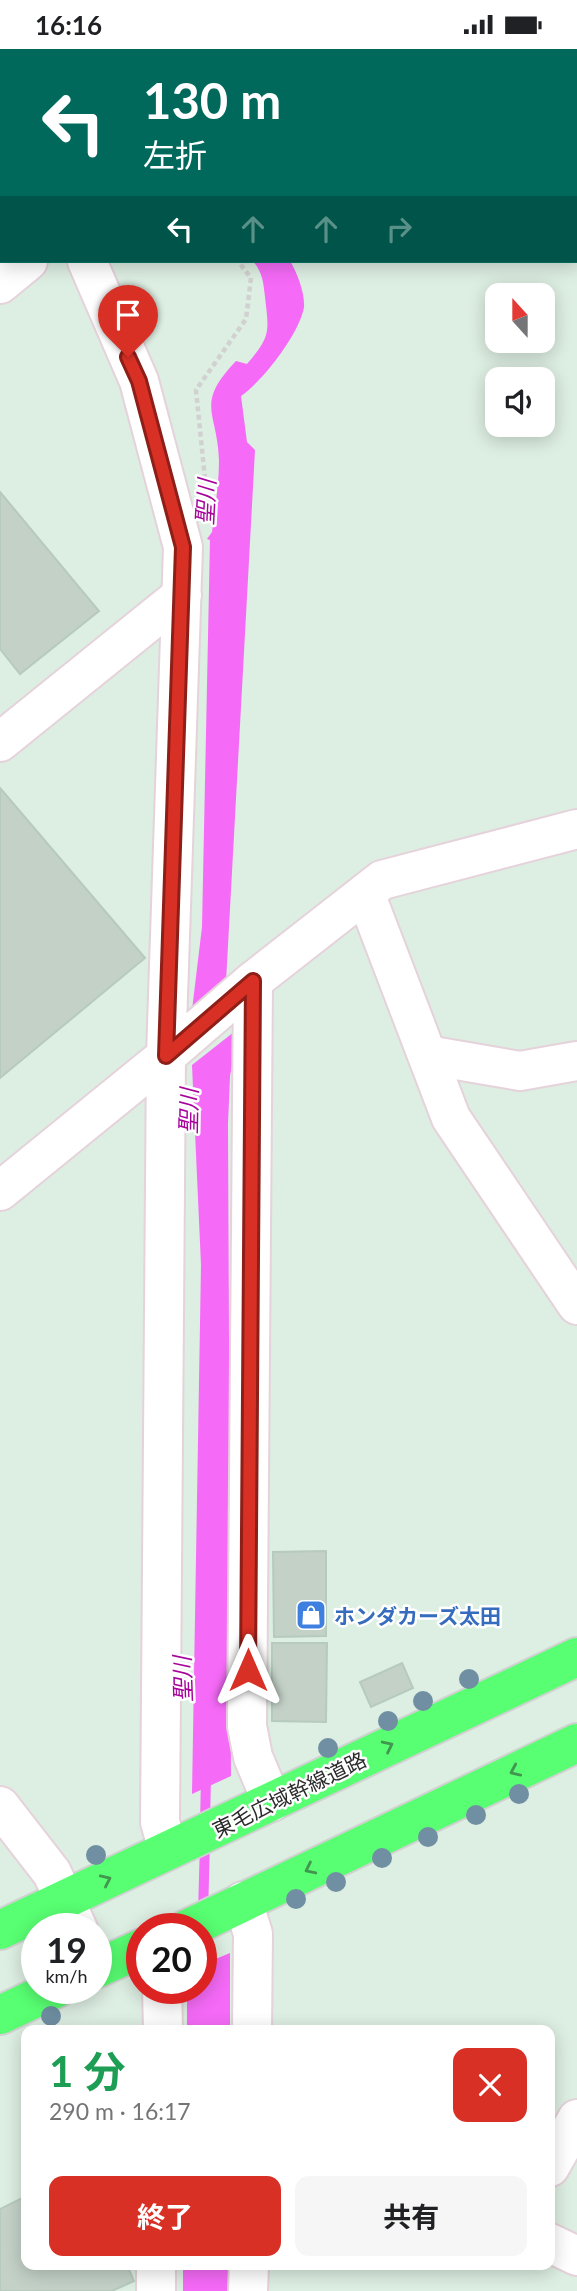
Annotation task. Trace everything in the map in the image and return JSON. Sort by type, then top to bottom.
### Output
[{"type":"highway","name":"東毛広域幹線道路","points":[[74,1913],[174,1848],[577,1657]]},
{"type":"highway","points":[[217,1914],[577,1743]]},
{"type":"highway","name":"東毛広域幹線道路","points":[[0,1930],[21,1925]]},
{"type":"highway","points":[[0,2015],[23,2004]]},
{"type":"street","points":[[0,284],[26,263]]},
{"type":"street","points":[[88,263],[139,381],[183,547],[178,1046],[160,1822],[174,1848]]},
{"type":"street","points":[[0,742],[181,595]]},
{"type":"street","points":[[0,1191],[243,990],[382,880],[577,829]]},
{"type":"street","points":[[365,894],[451,1118],[577,1305]]},
{"type":"street","points":[[243,990],[247,1726],[253,1757],[255,1810]]},
{"type":"street","points":[[427,1055],[520,1071],[577,1061]]},
{"type":"street","points":[[0,1806],[37,1851],[71,1913]]},
{"type":"street","points":[[240,1903],[253,1934],[252,2025]]},
{"type":"street","points":[[162,2004],[163,2025]]},
{"type":"street","points":[[555,2158],[577,2119]]},
{"type":"street","points":[[555,2245],[577,2256]]},
{"type":"street","points":[[156,2270],[156,2291]]},
{"type":"street","points":[[248,2291],[249,2270]]},
{"type":"path","points":[[202,490],[206,478],[196,390],[246,319],[251,278],[240,263]]},
{"type":"shaded area","points":[[254,263],[291,263],[300,283],[304,307],[295,330],[279,356],[241,396],[247,442],[255,450],[226,982],[192,1010],[202,927],[210,540],[207,539],[212,532],[219,470],[218,444],[211,409],[215,388],[223,376],[236,361],[247,364],[264,340],[267,318],[259,270]]},
{"type":"shaded area","points":[[239,1028],[230,1076],[228,1124],[231,1776],[192,1794],[201,1265],[192,1065]]},
{"type":"shaded area","points":[[230,1953],[230,2025],[187,2025],[187,2004],[217,2004],[217,1958]]},
{"type":"shaded area","points":[[183,2270],[228,2270],[228,2291],[183,2291]]},
{"type":"building","points":[[0,492],[99,611],[20,674],[0,649]]},
{"type":"building","points":[[0,788],[145,958],[0,1078]]},
{"type":"building","points":[[326,1551],[326,1636],[274,1637],[273,1552]]},
{"type":"building","points":[[272,1643],[327,1643],[326,1722],[272,1721]]},
{"type":"building","points":[[402,1663],[413,1688],[371,1707],[360,1682]]},
{"type":"building","points":[[21,2198],[21,2270],[129,2270],[134,2281],[112,2291],[0,2291],[0,2209]]},
{"type":"waterway","name":"聖川","points":[[205,1826],[206,1776]]},
{"type":"waterway","name":"聖川","points":[[203,1913],[205,1842]]},
{"type":"place","name":"ホンダカーズ太田","points":[[311,1615]]},
{"type":"route","points":[[128,357],[139,381],[183,547],[166,1056],[253,981],[248,1670]]}]
